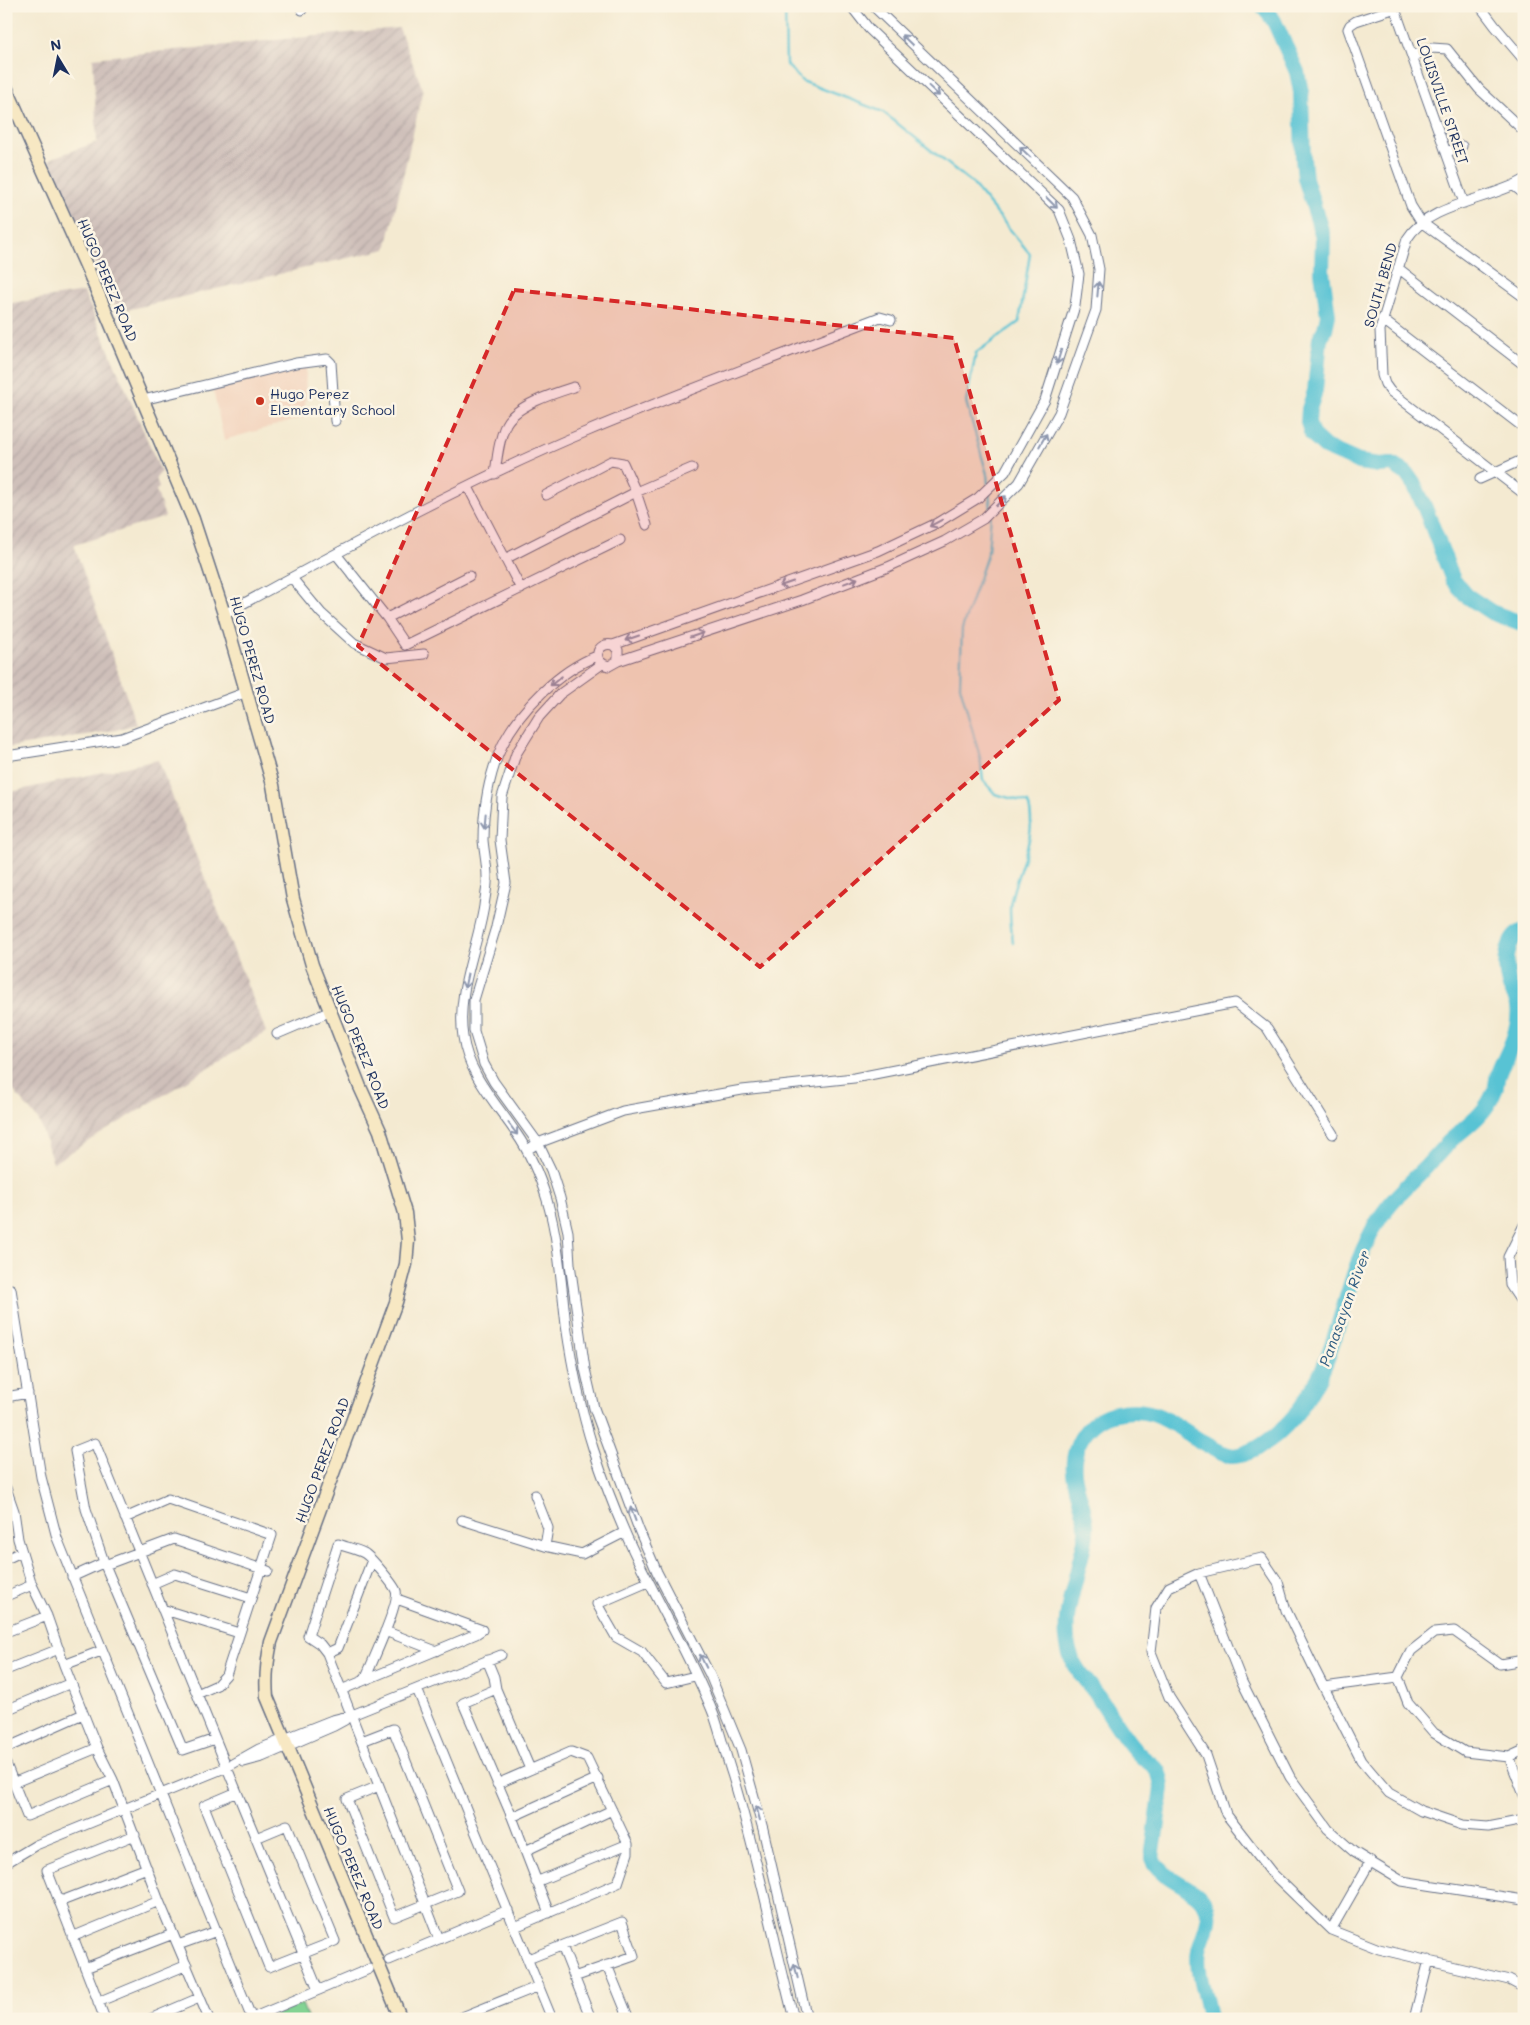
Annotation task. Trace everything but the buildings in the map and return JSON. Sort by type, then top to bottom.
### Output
[{"type":"street","points":[[851,6],[869,29],[1059,210],[1071,240],[1078,274],[1075,306],[1045,400],[1005,472],[978,498],[937,523],[878,551],[613,645],[602,646],[597,652],[599,660],[608,666],[618,661],[802,600],[888,567],[945,541],[983,519],[1019,483],[1059,413],[1096,310],[1100,270],[1092,234],[1072,197],[873,6]]},
{"type":"street","points":[[1480,6],[1524,60]]},
{"type":"street","points":[[1399,7],[1350,24],[1350,35],[1411,206],[1421,222],[1524,297]]},
{"type":"street","name":"LOUISVILLE STREET","points":[[1399,7],[1413,56],[1464,203]]},
{"type":"street","points":[[1413,56],[1432,48],[1447,49],[1479,89],[1524,131]]},
{"type":"street","name":"HUGO PEREZ ROAD","points":[[6,87],[88,270],[194,520],[224,614],[273,785],[293,899],[312,965],[360,1087],[380,1131],[405,1213],[408,1241],[406,1264],[396,1302],[270,1649],[266,1672],[267,1697],[401,2019]]},
{"type":"street","points":[[1446,152],[1462,146]]},
{"type":"street","name":"SOUTH BEND","points":[[1524,180],[1514,186],[1464,203],[1421,222],[1407,239],[1382,319],[1380,338],[1382,375],[1390,391],[1524,494]]},
{"type":"street","points":[[1514,186],[1524,194]]},
{"type":"street","points":[[1398,268],[1524,365]]},
{"type":"street","points":[[224,614],[468,486],[588,431],[880,317],[891,320]]},
{"type":"street","points":[[1382,319],[1524,428]]},
{"type":"street","points":[[143,400],[296,363],[327,358],[331,362],[335,421]]},
{"type":"street","points":[[495,474],[498,452],[507,423],[519,411],[552,394],[574,387]]},
{"type":"street","points":[[1480,479],[1524,459]]},
{"type":"street","points":[[546,495],[611,461],[623,463],[636,492],[647,526]]},
{"type":"street","points":[[505,559],[636,492],[692,468]]},
{"type":"street","points":[[468,486],[521,589]]},
{"type":"street","points":[[336,554],[387,618],[405,645],[620,540]]},
{"type":"street","points":[[387,618],[469,576]]},
{"type":"street","points":[[292,578],[321,613],[354,643],[386,658],[424,654]]},
{"type":"street","points":[[613,645],[618,650],[618,661]]},
{"type":"street","points":[[599,660],[560,694],[540,717],[516,754],[502,797],[500,840],[506,883],[496,927],[474,1000],[474,1031],[484,1064],[494,1082],[538,1143],[551,1170],[568,1232],[570,1264],[585,1369],[594,1408],[639,1530],[710,1675],[741,1750],[763,1829],[807,2019]]},
{"type":"street","points":[[599,660],[574,667],[551,684],[519,718],[502,746],[487,792],[483,839],[488,881],[480,927],[462,998],[464,1048],[494,1104],[527,1150],[548,1203],[560,1264],[566,1323],[582,1409],[606,1485],[625,1532],[648,1582],[678,1636],[714,1717],[749,1830],[794,2019]]},
{"type":"street","points":[[6,754],[122,738],[247,692]]},
{"type":"street","points":[[527,1150],[538,1143],[623,1110],[742,1090],[854,1078],[1235,1003],[1267,1028],[1333,1134]]},
{"type":"street","points":[[277,1034],[331,1011]]},
{"type":"street","points":[[462,1032],[474,1031]]},
{"type":"street","points":[[1524,1225],[1508,1257],[1510,1285],[1524,1306]]},
{"type":"street","points":[[11,1289],[41,1477],[57,1538],[101,1651],[162,1793],[252,2018],[369,1969]]},
{"type":"street","points":[[6,1397],[28,1393]]},
{"type":"street","points":[[215,1739],[183,1750],[105,1564],[86,1509],[75,1451],[95,1443],[318,1990]]},
{"type":"street","points":[[6,1488],[10,1512],[32,1585],[47,1616],[97,1748],[113,1780],[159,1901],[209,2019]]},
{"type":"street","points":[[535,1495],[548,1528],[545,1546]]},
{"type":"street","points":[[125,1518],[168,1500],[272,1535],[264,1570],[251,1598],[223,1680],[218,1685],[197,1694]]},
{"type":"street","points":[[462,1520],[545,1546],[582,1554],[625,1532]]},
{"type":"street","points":[[72,1577],[174,1539],[264,1570]]},
{"type":"street","points":[[366,1678],[397,1599],[396,1591],[372,1560],[364,1553],[338,1544],[308,1636],[320,1644],[327,1653],[439,1939]]},
{"type":"street","points":[[6,1559],[21,1552]]},
{"type":"street","points":[[1524,1820],[1488,1827],[1462,1825],[1421,1812],[1389,1793],[1361,1760],[1286,1610],[1278,1582],[1262,1558],[1199,1573],[1169,1587],[1156,1608],[1151,1652],[1168,1697],[1206,1755],[1226,1814],[1272,1873],[1331,1930],[1379,1948],[1509,1980],[1524,1988]]},
{"type":"street","points":[[327,1653],[338,1648],[372,1560]]},
{"type":"street","points":[[1199,1573],[1242,1682],[1290,1777],[1328,1829],[1354,1852],[1402,1881],[1524,1900]]},
{"type":"street","points":[[152,1584],[175,1574],[251,1598]]},
{"type":"street","points":[[648,1582],[597,1604],[616,1637],[642,1652],[666,1684],[695,1676]]},
{"type":"street","points":[[6,1596],[32,1585]]},
{"type":"street","points":[[342,1690],[366,1678],[436,1651],[482,1630],[397,1599]]},
{"type":"street","points":[[162,1609],[239,1633]]},
{"type":"street","points":[[6,1632],[47,1616]]},
{"type":"street","points":[[385,1631],[436,1651]]},
{"type":"street","points":[[1524,1660],[1500,1664],[1454,1631],[1434,1633],[1411,1651],[1398,1677],[1408,1703],[1434,1733],[1465,1752],[1509,1757],[1524,1750]]},
{"type":"street","points":[[6,1670],[59,1649]]},
{"type":"street","points":[[64,1665],[101,1651]]},
{"type":"street","points":[[6,1862],[36,1845],[227,1767],[262,1757],[286,1742],[334,1726],[352,1715],[501,1655]]},
{"type":"street","points":[[487,1660],[494,1677],[496,1689],[530,1769]]},
{"type":"street","points":[[1324,1687],[1398,1677]]},
{"type":"street","points":[[6,1710],[71,1683]]},
{"type":"street","points":[[417,1689],[552,2019]]},
{"type":"street","points":[[496,1689],[463,1703],[512,1817],[549,1913]]},
{"type":"street","points":[[6,1748],[84,1714]]},
{"type":"street","points":[[362,1741],[393,1729],[458,1892],[394,1917],[347,1799],[379,1786]]},
{"type":"street","points":[[14,1783],[97,1748]]},
{"type":"street","points":[[497,1784],[571,1752],[587,1758],[628,1844],[628,1853],[618,1883],[514,1927]]},
{"type":"street","points":[[1509,1757],[1524,1795]]},
{"type":"street","points":[[6,1764],[27,1816],[113,1780]]},
{"type":"street","points":[[512,1817],[598,1778]]},
{"type":"street","points":[[237,1792],[204,1806],[270,1967],[335,1941],[287,1825],[256,1838]]},
{"type":"street","points":[[525,1851],[612,1810]]},
{"type":"street","points":[[105,2019],[47,1870],[135,1835]]},
{"type":"street","points":[[536,1882],[628,1844]]},
{"type":"street","points":[[1331,1930],[1370,1862]]},
{"type":"street","points":[[59,1902],[147,1868]]},
{"type":"street","points":[[72,1936],[159,1901]]},
{"type":"street","points":[[389,1960],[508,1910]]},
{"type":"street","points":[[528,1959],[622,1922],[634,1956],[574,1977]]},
{"type":"street","points":[[178,1945],[217,1931]]},
{"type":"street","points":[[85,1968],[173,1934]]},
{"type":"street","points":[[562,1946],[591,2019]]},
{"type":"street","points":[[1414,2019],[1429,1960]]},
{"type":"street","points":[[98,2002],[186,1965]]},
{"type":"street","points":[[607,1965],[629,2019]]},
{"type":"street","points":[[457,2019],[467,2017],[539,1986]]},
{"type":"street","points":[[150,2019],[199,1998]]},
{"type":"highlighted area","points":[[514,290],[954,338],[1059,700],[760,967],[358,646]]},
{"type":"shaded area","points":[[399,28],[423,90],[386,249],[118,312],[49,159],[97,142],[93,58]]},
{"type":"shaded area","points":[[84,292],[161,472],[156,478],[159,488],[156,490],[165,517],[74,545],[136,724],[116,730],[6,748],[6,304]]},
{"type":"shaded area","name":"Hugo Perez Elementary School","points":[[306,364],[305,417],[224,440],[212,385]]},
{"type":"shaded area","points":[[158,760],[266,1032],[53,1163],[39,1121],[6,1082],[6,793]]},
{"type":"green space","points":[[302,2004],[308,2019],[265,2019]]},
{"type":"waterway","points":[[785,6],[786,64],[802,81],[883,112],[972,183],[1030,254],[1019,322],[976,353],[966,402],[987,474],[988,484]]},
{"type":"waterway","name":"Panasayan River","points":[[1263,6],[1274,21],[1297,72],[1301,92],[1305,178],[1323,237],[1322,272],[1328,315],[1325,329],[1320,338],[1315,391],[1309,409],[1308,422],[1312,435],[1325,447],[1359,462],[1379,465],[1392,464],[1406,473],[1415,486],[1425,508],[1453,580],[1467,596],[1491,612],[1524,624]]},
{"type":"waterway","points":[[989,492],[991,509]]},
{"type":"waterway","points":[[991,514],[988,552],[962,629],[960,686],[980,757],[983,780],[995,794],[1028,803],[1031,815],[1031,827],[1026,852],[1010,905],[1013,943]]},
{"type":"waterway","name":"Panasayan River","points":[[1209,2019],[1198,1959],[1207,1926],[1207,1908],[1199,1896],[1161,1871],[1152,1858],[1162,1788],[1159,1773],[1154,1766],[1136,1751],[1125,1737],[1076,1667],[1068,1645],[1067,1619],[1086,1531],[1085,1516],[1074,1467],[1078,1445],[1087,1430],[1101,1418],[1128,1411],[1141,1411],[1165,1419],[1216,1450],[1233,1456],[1248,1453],[1267,1442],[1294,1416],[1321,1373],[1336,1335],[1360,1258],[1378,1221],[1400,1193],[1450,1141],[1475,1119],[1491,1100],[1497,1077],[1515,1036],[1518,1021],[1517,1003],[1507,977],[1507,962],[1513,940],[1524,931]]},
{"type":"place","name":"Hugo Perez Elementary School","points":[[260,401]]}]
